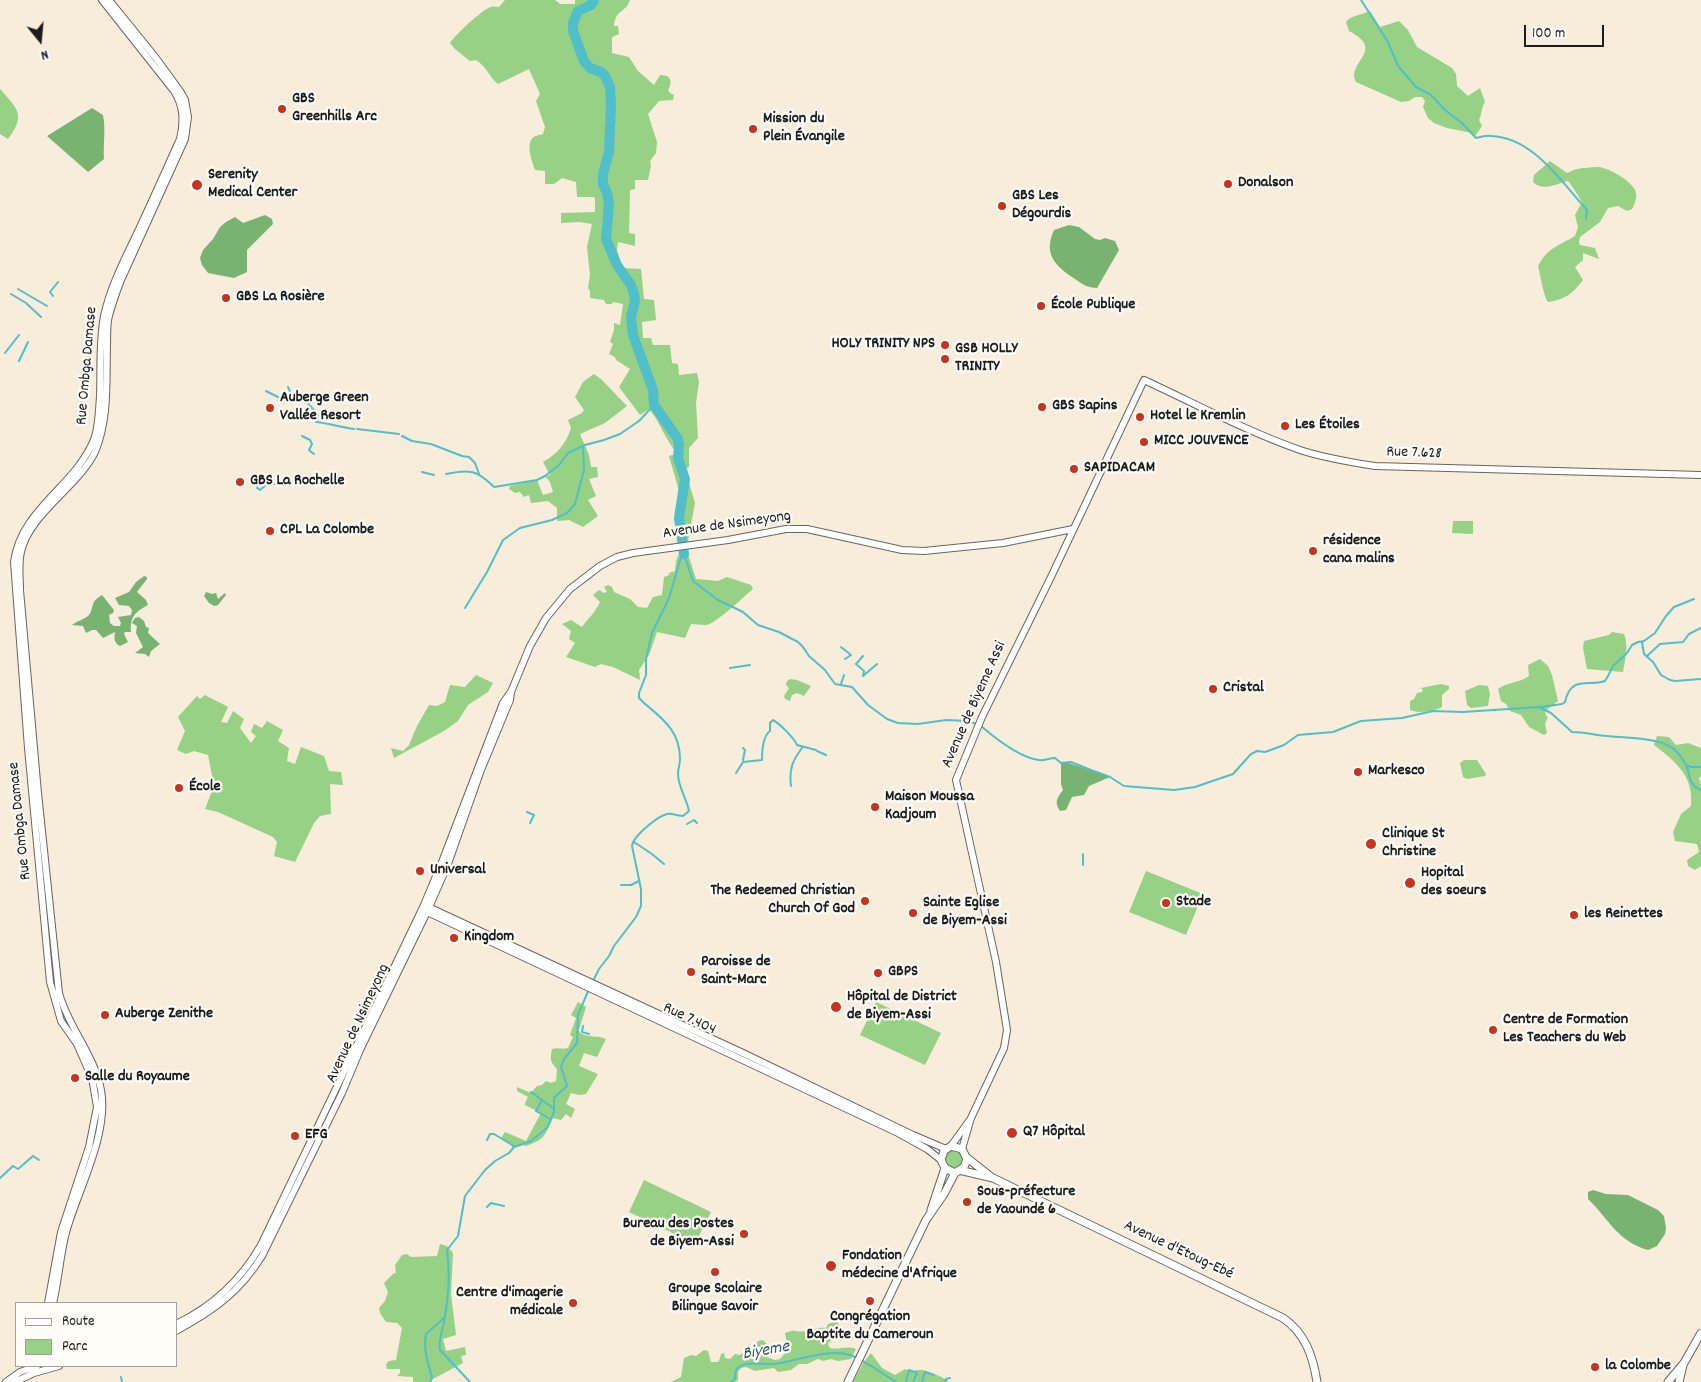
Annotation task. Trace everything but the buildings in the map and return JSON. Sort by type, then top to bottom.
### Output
[{"type":"main road","name":"Rue Ombga Damase","points":[[48,1302],[60,1232],[89,1147],[97,1108],[92,1078],[77,1044],[61,1021],[50,982],[28,748],[14,562],[18,542],[26,526],[78,468],[90,449],[99,419],[102,341],[107,305],[122,265],[180,139],[182,127],[182,110],[174,91],[102,0]]},
{"type":"main road","name":"Rue Ombga Damase","points":[[53,1302],[67,1230],[95,1149],[102,1104],[95,1070],[83,1042],[66,1015],[59,993],[38,793],[19,560],[21,550],[31,530],[85,468],[94,453],[104,418],[108,321],[113,300],[185,139],[188,124],[185,100],[180,91],[156,58],[108,0]]},
{"type":"main road","name":"Rue 7.628","points":[[1144,380],[1260,435],[1302,451],[1335,460],[1374,466],[1701,475]]},
{"type":"main road","name":"Avenue de Biyeme Assi","points":[[962,1149],[972,1118],[1004,1048],[1007,1030],[994,954],[956,780],[982,717],[1144,380]]},
{"type":"main road","name":"Avenue de Nsimeyong","points":[[178,1330],[210,1311],[230,1295],[246,1280],[262,1256],[342,1093],[426,908],[503,703],[511,692],[530,646],[546,618],[570,588],[600,566],[617,557],[786,529],[806,529],[902,550],[924,551],[1003,543],[1073,529]]},
{"type":"main road","name":"Avenue de Nsimeyong","points":[[178,1323],[227,1290],[241,1276],[253,1259],[328,1108],[355,1046],[426,908]]},
{"type":"main road","name":"Rue 7.404","points":[[426,908],[948,1148]]},
{"type":"main road","name":"Rue 7.404","points":[[426,908],[898,1133],[927,1149],[941,1160]]},
{"type":"main road","name":"Avenue de Biyeme Assi","points":[[948,1148],[972,1118]]},
{"type":"main road","points":[[930,1212],[944,1194],[957,1172],[966,1165],[967,1159],[962,1149],[959,1147],[948,1148],[943,1153],[941,1160],[945,1168],[957,1172],[993,1178]]},
{"type":"main road","points":[[966,1157],[993,1178]]},
{"type":"main road","points":[[848,1382],[930,1212],[945,1168]]},
{"type":"main road","name":"Avenue d'Etoug-Ebé","points":[[993,1178],[1283,1318],[1298,1331],[1305,1341],[1315,1368],[1317,1382]]},
{"type":"main road","points":[[1668,1382],[1684,1363],[1701,1333]]},
{"type":"main road","points":[[1678,1382],[1684,1363]]},
{"type":"main road","points":[[6,1382],[24,1367]]},
{"type":"main road","points":[[20,1372],[43,1367]]},
{"type":"main road","points":[[15,1382],[43,1367]]},
{"type":"green space","points":[[505,0],[555,0],[560,4],[575,4],[575,0],[630,0],[615,20],[614,26],[618,26],[619,34],[612,37],[612,53],[629,57],[638,71],[654,85],[660,75],[669,77],[670,85],[668,90],[674,95],[673,100],[659,101],[648,114],[657,142],[656,153],[650,161],[651,166],[648,180],[635,180],[635,189],[630,190],[629,233],[635,234],[635,246],[618,242],[617,250],[622,268],[641,269],[644,299],[654,300],[656,320],[642,322],[643,338],[651,338],[653,345],[670,345],[672,363],[678,364],[679,375],[697,373],[699,382],[696,403],[698,438],[689,448],[689,467],[685,469],[695,503],[688,541],[679,542],[675,525],[678,523],[679,506],[683,505],[669,456],[676,454],[649,409],[640,415],[619,387],[630,369],[609,354],[613,344],[610,342],[614,323],[620,325],[623,304],[613,302],[612,304],[606,304],[604,300],[590,298],[587,247],[592,224],[579,222],[561,223],[561,213],[595,212],[595,198],[577,197],[576,182],[562,178],[554,184],[545,184],[545,171],[535,170],[530,155],[530,144],[533,138],[543,134],[545,127],[536,101],[540,94],[529,69],[498,84],[480,63],[476,60],[470,61],[450,43],[482,12],[492,7],[499,7]]},
{"type":"green space","points":[[1370,11],[1380,27],[1399,21],[1408,30],[1417,47],[1452,68],[1456,74],[1457,86],[1468,96],[1480,88],[1485,102],[1479,120],[1482,126],[1475,136],[1472,133],[1447,128],[1434,123],[1428,118],[1423,107],[1425,101],[1422,97],[1415,97],[1409,101],[1401,102],[1356,82],[1354,75],[1363,56],[1365,44],[1360,38],[1349,31],[1346,22],[1354,16]]},
{"type":"green space","points":[[0,89],[18,112],[17,124],[8,139],[0,134]]},
{"type":"green space","points":[[92,108],[103,115],[104,159],[88,172],[47,136]]},
{"type":"green space","points":[[1550,161],[1567,173],[1575,169],[1598,167],[1608,170],[1629,182],[1636,194],[1632,209],[1627,211],[1618,206],[1608,208],[1600,222],[1580,237],[1580,245],[1595,248],[1599,259],[1583,253],[1583,260],[1575,267],[1583,280],[1568,295],[1559,300],[1548,302],[1538,266],[1550,251],[1575,236],[1578,227],[1575,215],[1582,202],[1568,181],[1545,187],[1533,182],[1534,175]]},
{"type":"green space","points":[[265,215],[272,219],[273,224],[247,250],[247,272],[234,278],[208,273],[202,265],[200,258],[203,250],[213,239],[220,227],[235,217],[243,223]]},
{"type":"green space","points":[[1069,225],[1079,227],[1095,239],[1105,238],[1115,241],[1119,250],[1097,288],[1080,283],[1053,259],[1050,246],[1054,230]]},
{"type":"green space","points":[[594,374],[627,406],[605,423],[580,434],[589,455],[591,467],[597,467],[598,477],[589,479],[596,496],[588,500],[598,516],[583,527],[569,520],[557,521],[557,508],[548,501],[531,503],[529,495],[524,497],[520,492],[515,493],[509,489],[510,486],[537,480],[543,495],[553,492],[550,482],[545,476],[550,475],[543,462],[553,456],[564,444],[571,428],[568,420],[584,410],[575,397],[583,382]]},
{"type":"green space","points":[[1453,521],[1473,521],[1473,534],[1452,533]]},
{"type":"green space","points":[[680,551],[687,551],[696,579],[718,581],[727,577],[751,585],[753,589],[723,615],[710,623],[706,625],[691,624],[685,638],[657,632],[649,655],[639,670],[640,680],[613,667],[601,664],[595,667],[566,657],[575,643],[569,639],[571,631],[562,624],[571,620],[582,627],[600,602],[593,595],[599,590],[604,593],[607,592],[604,587],[608,585],[612,587],[614,592],[630,599],[638,607],[647,608],[653,597],[662,595],[664,577],[675,571]]},
{"type":"green space","points":[[144,576],[147,579],[137,592],[146,600],[148,605],[134,616],[131,622],[131,632],[125,632],[124,634],[128,642],[120,646],[115,640],[115,632],[103,638],[96,630],[86,633],[83,626],[72,625],[89,615],[94,602],[102,595],[114,610],[109,615],[110,623],[114,626],[120,626],[121,623],[118,617],[131,615],[132,610],[129,606],[119,605],[115,598],[129,592],[136,582]]},
{"type":"green space","points":[[206,592],[216,593],[218,599],[225,593],[226,595],[218,605],[214,606],[204,596]]},
{"type":"green space","points":[[139,617],[144,621],[146,627],[149,628],[148,633],[160,644],[151,651],[149,657],[145,654],[135,653],[143,647],[136,633],[137,626],[132,623],[135,618]]},
{"type":"green space","points":[[1612,632],[1624,634],[1626,653],[1623,672],[1587,669],[1583,648],[1584,641],[1609,635]]},
{"type":"green space","points":[[1540,659],[1548,666],[1552,675],[1558,701],[1545,711],[1548,717],[1545,724],[1547,733],[1544,735],[1529,727],[1521,715],[1510,711],[1506,704],[1501,701],[1498,689],[1529,676],[1528,665]]},
{"type":"green space","points":[[476,675],[493,683],[488,692],[468,705],[458,721],[444,731],[394,758],[391,748],[403,751],[409,745],[429,705],[437,706],[445,702],[450,685],[465,687]]},
{"type":"green space","points":[[790,679],[811,686],[804,696],[797,693],[792,695],[790,701],[785,699],[784,696],[789,688],[786,685],[787,681]]},
{"type":"green space","points":[[1441,684],[1449,686],[1449,689],[1442,695],[1442,707],[1426,712],[1410,710],[1410,701],[1414,699],[1417,693],[1422,692],[1421,688]]},
{"type":"green space","points":[[1479,685],[1488,686],[1490,694],[1488,706],[1471,708],[1467,705],[1465,691]]},
{"type":"green space","points":[[205,695],[228,707],[221,722],[227,723],[233,711],[244,719],[240,728],[251,743],[256,736],[251,732],[254,724],[262,728],[267,721],[283,730],[278,741],[289,748],[287,761],[295,764],[301,747],[324,756],[329,771],[341,772],[343,785],[330,784],[331,814],[320,816],[314,823],[295,862],[274,856],[277,842],[273,837],[218,812],[205,809],[214,786],[208,755],[194,751],[186,754],[177,750],[185,731],[178,717],[197,696],[200,699]]},
{"type":"green space","points":[[1657,736],[1669,737],[1676,745],[1688,743],[1701,748],[1701,777],[1699,777],[1701,785],[1701,866],[1695,870],[1688,866],[1687,860],[1699,852],[1697,844],[1675,841],[1673,832],[1681,814],[1691,806],[1690,786],[1676,764],[1654,745]]},
{"type":"green space","points":[[1464,760],[1477,760],[1486,774],[1485,776],[1467,779],[1463,777],[1460,763]]},
{"type":"green space","points":[[1066,762],[1110,777],[1089,786],[1084,795],[1072,797],[1066,810],[1060,811],[1057,803],[1063,790],[1061,784],[1061,763]]},
{"type":"green space","name":"Stade","points":[[1146,871],[1203,894],[1186,935],[1129,912]]},
{"type":"green space","points":[[578,1002],[586,1007],[579,1030],[580,1033],[606,1039],[597,1057],[584,1053],[579,1066],[598,1074],[586,1094],[571,1093],[566,1104],[575,1109],[571,1118],[566,1114],[561,1120],[553,1118],[541,1139],[526,1146],[514,1148],[501,1138],[505,1132],[526,1141],[541,1113],[525,1105],[528,1097],[517,1091],[517,1087],[531,1093],[537,1086],[542,1085],[546,1081],[551,1083],[556,1081],[557,1069],[551,1060],[552,1049],[568,1048],[573,1037],[570,1035],[576,1018],[571,1015]]},
{"type":"green space","points":[[876,1002],[941,1033],[925,1065],[860,1035]]},
{"type":"green space","points":[[954,1150],[960,1153],[963,1159],[960,1165],[954,1168],[948,1165],[945,1159],[948,1153]]},
{"type":"green space","points":[[644,1180],[711,1212],[695,1244],[629,1212]]},
{"type":"green space","points":[[1593,1190],[1606,1194],[1628,1195],[1658,1210],[1664,1216],[1666,1228],[1665,1234],[1657,1246],[1648,1250],[1637,1246],[1614,1229],[1588,1199],[1588,1192]]},
{"type":"green space","points":[[440,1244],[447,1246],[453,1253],[451,1294],[456,1335],[443,1339],[446,1351],[465,1347],[466,1355],[461,1356],[463,1363],[433,1379],[431,1382],[413,1382],[413,1377],[397,1376],[400,1373],[400,1369],[387,1369],[386,1364],[389,1361],[396,1360],[402,1328],[397,1323],[386,1322],[379,1308],[385,1301],[388,1292],[384,1283],[396,1273],[395,1265],[402,1255],[407,1254],[411,1257],[437,1256]]},
{"type":"green space","points":[[836,1321],[839,1324],[835,1336],[828,1344],[830,1348],[850,1347],[856,1349],[851,1359],[823,1361],[818,1359],[807,1364],[799,1364],[791,1370],[778,1372],[774,1368],[755,1371],[746,1367],[741,1368],[738,1372],[738,1380],[735,1382],[671,1382],[681,1377],[684,1358],[691,1355],[696,1356],[704,1350],[708,1351],[711,1362],[717,1362],[721,1354],[724,1353],[725,1358],[730,1359],[735,1354],[740,1355],[754,1347],[758,1341],[763,1340],[768,1345],[767,1357],[775,1360],[780,1359],[785,1353],[784,1346],[787,1343],[785,1333],[826,1328],[828,1324]]},
{"type":"green space","points":[[871,1353],[882,1368],[895,1375],[905,1369],[912,1371],[922,1370],[936,1374],[949,1382],[853,1382],[863,1363]]},
{"type":"waterway","points":[[594,0],[591,5],[578,11],[573,23],[573,31],[584,61],[590,68],[601,72],[610,87],[609,152],[603,174],[603,184],[609,204],[606,239],[617,265],[631,285],[634,294],[635,301],[631,317],[633,335],[653,390],[654,405],[678,439],[678,458],[685,479],[679,518],[684,554]]},
{"type":"waterway","points":[[1361,0],[1388,42],[1398,66],[1416,87],[1431,95],[1476,138],[1483,136],[1506,138],[1520,144],[1533,153],[1557,175],[1587,210],[1586,219]]},
{"type":"waterway","points":[[53,296],[50,292],[58,282]]},
{"type":"waterway","points":[[18,289],[47,306]]},
{"type":"waterway","points":[[11,294],[26,303],[41,317]]},
{"type":"waterway","points":[[5,353],[19,335]]},
{"type":"waterway","points":[[19,361],[28,342]]},
{"type":"waterway","points":[[288,387],[292,396]]},
{"type":"waterway","points":[[266,391],[282,399],[289,397],[303,399],[319,415],[316,422]]},
{"type":"waterway","points":[[446,474],[473,472],[483,477],[494,487],[537,480],[559,465],[568,453],[585,445],[620,434],[639,421],[654,405]]},
{"type":"waterway","points":[[317,422],[354,429]]},
{"type":"waterway","points":[[357,429],[399,434]]},
{"type":"waterway","points":[[302,436],[310,440],[312,444],[309,450],[314,454]]},
{"type":"waterway","points":[[402,436],[412,441],[431,444],[469,457],[475,463],[479,474]]},
{"type":"waterway","points":[[465,608],[487,572],[503,540],[520,528],[552,520],[567,513],[575,504],[584,470],[583,446]]},
{"type":"waterway","points":[[422,472],[434,475]]},
{"type":"waterway","points":[[260,478],[257,488],[260,490],[267,484],[287,484]]},
{"type":"waterway","points":[[684,554],[693,581],[718,600],[743,612],[758,625],[779,632],[798,642],[809,656],[825,670],[835,684],[852,687],[868,705],[887,719],[898,723],[918,724],[946,720],[968,721],[976,724]]},
{"type":"waterway","points":[[593,981],[614,946],[636,917],[641,906],[641,889],[632,846],[633,842],[646,827],[658,818],[669,814],[683,816],[689,811],[678,779],[680,759],[674,733],[664,720],[639,698],[646,675],[646,659],[652,633],[669,598],[681,557],[684,554]]},
{"type":"waterway","points":[[1541,707],[1562,704],[1565,702],[1571,688],[1576,685],[1605,681],[1613,666],[1627,653],[1632,645],[1644,641],[1655,633],[1674,607],[1694,599]]},
{"type":"waterway","points":[[1647,656],[1660,644],[1683,642],[1689,634],[1701,628]]},
{"type":"waterway","points":[[1642,642],[1644,654],[1653,662],[1661,675],[1675,681],[1701,679]]},
{"type":"waterway","points":[[841,647],[851,655],[845,659]]},
{"type":"waterway","points":[[863,656],[856,664],[864,671],[863,676],[877,664]]},
{"type":"waterway","points":[[730,668],[750,665]]},
{"type":"waterway","points":[[841,684],[844,675]]},
{"type":"waterway","points":[[981,726],[1008,747],[1024,756],[1041,760],[1055,758],[1061,763],[1071,762],[1110,777],[1124,786],[1174,790],[1195,787],[1233,774],[1251,754],[1257,751],[1265,752],[1284,745],[1298,735],[1333,732],[1361,721],[1402,718],[1433,711],[1463,712],[1539,707],[1551,713],[1572,732],[1644,739],[1664,743],[1678,753],[1688,769],[1691,782],[1701,790]]},
{"type":"waterway","points":[[736,773],[743,762],[762,760],[764,740],[770,731],[770,723],[773,720],[786,731],[797,745],[816,750]]},
{"type":"waterway","points":[[743,748],[745,750],[743,760]]},
{"type":"waterway","points":[[791,786],[790,775],[792,766],[802,748]]},
{"type":"waterway","points":[[817,751],[826,755]]},
{"type":"waterway","points":[[1686,765],[1701,767]]},
{"type":"waterway","points":[[527,812],[534,815],[530,823]]},
{"type":"waterway","points":[[687,824],[694,820],[697,823]]},
{"type":"waterway","points":[[634,842],[664,864]]},
{"type":"waterway","points":[[1083,854],[1083,865]]},
{"type":"waterway","points":[[621,885],[631,885],[639,881]]},
{"type":"waterway","points":[[470,1382],[440,1350],[448,1291],[449,1267],[447,1250],[458,1236],[465,1196],[485,1170],[495,1161],[509,1153],[514,1147],[531,1141],[547,1128],[554,1112],[554,1098],[567,1086],[561,1067],[564,1059],[577,1043],[578,1015],[589,989]]},
{"type":"waterway","points":[[583,1026],[582,1032],[589,1034]]},
{"type":"waterway","points":[[531,1092],[553,1108]]},
{"type":"waterway","points":[[542,1100],[536,1111],[550,1119]]},
{"type":"waterway","points":[[487,1140],[490,1134],[494,1134],[514,1147]]},
{"type":"waterway","points":[[0,1178],[13,1166],[18,1169],[33,1156],[39,1160]]},
{"type":"waterway","points":[[487,1207],[491,1203],[504,1206]]},
{"type":"waterway","points":[[430,1382],[432,1377],[426,1351],[426,1334],[445,1317]]},
{"type":"waterway","name":"Biyeme","points":[[731,1382],[735,1379],[735,1373],[740,1366],[753,1363],[774,1364],[832,1353],[841,1353],[855,1357],[896,1382]]},
{"type":"waterway","points":[[906,1382],[909,1370],[917,1373],[913,1382]]},
{"type":"waterway","points":[[922,1382],[925,1372],[934,1375]]},
{"type":"waterway","points":[[121,1377],[122,1382]]},
{"type":"waterway","points":[[945,1382],[946,1379],[950,1378]]},
{"type":"place","name":"GBS Greenhills Arc","points":[[282,109]]},
{"type":"place","name":"Mission du Plein Évangile","points":[[753,129]]},
{"type":"place","name":"Donalson","points":[[1228,184]]},
{"type":"place","name":"Serenity Medical Center","points":[[197,185]]},
{"type":"place","name":"GBS Les Dégourdis","points":[[1002,206]]},
{"type":"place","name":"GBS La Rosière","points":[[226,298]]},
{"type":"place","name":"École Publique","points":[[1041,306]]},
{"type":"place","name":"HOLY TRINITY NPS","points":[[945,345]]},
{"type":"place","name":"GSB HOLLY TRINITY","points":[[945,359]]},
{"type":"place","name":"GBS Sapins","points":[[1042,407]]},
{"type":"place","name":"Auberge Green Vallée Resort","points":[[270,408]]},
{"type":"place","name":"Hotel le Kremlin","points":[[1140,417]]},
{"type":"place","name":"Les Étoiles","points":[[1285,426]]},
{"type":"place","name":"MICC JOUVENCE","points":[[1144,442]]},
{"type":"place","name":"SAPIDACAM","points":[[1074,469]]},
{"type":"place","name":"GBS La Rochelle","points":[[240,482]]},
{"type":"place","name":"CPL La Colombe","points":[[270,531]]},
{"type":"place","name":"résidence cana malins","points":[[1313,551]]},
{"type":"place","name":"Cristal","points":[[1213,689]]},
{"type":"place","name":"Markesco","points":[[1358,772]]},
{"type":"place","name":"École","points":[[179,788]]},
{"type":"place","name":"Maison Moussa Kadjoum","points":[[875,807]]},
{"type":"place","name":"Clinique St Christine","points":[[1371,844]]},
{"type":"place","name":"Universal","points":[[420,871]]},
{"type":"place","name":"Hopital des soeurs","points":[[1410,883]]},
{"type":"place","name":"The Redeemed Christian Church Of God","points":[[865,901]]},
{"type":"place","name":"Stade","points":[[1166,903]]},
{"type":"place","name":"Sainte Eglise de Biyem-Assi","points":[[913,913]]},
{"type":"place","name":"les Reinettes","points":[[1574,915]]},
{"type":"place","name":"Kingdom","points":[[454,938]]},
{"type":"place","name":"Paroisse de Saint-Marc","points":[[691,972]]},
{"type":"place","name":"GBPS","points":[[878,973]]},
{"type":"place","name":"Hôpital de District de Biyem-Assi","points":[[836,1007]]},
{"type":"place","name":"Auberge Zenithe","points":[[105,1015]]},
{"type":"place","name":"Centre de Formation Les Teachers du Web","points":[[1493,1030]]},
{"type":"place","name":"Salle du Royaume","points":[[75,1078]]},
{"type":"place","name":"Q7 Hôpital","points":[[1012,1133]]},
{"type":"place","name":"EFG","points":[[295,1136]]},
{"type":"place","name":"Sous-préfecture de Yaoundé 6","points":[[967,1202]]},
{"type":"place","name":"Bureau des Postes de Biyem-Assi","points":[[744,1234]]},
{"type":"place","name":"Fondation médecine d'Afrique","points":[[831,1266]]},
{"type":"place","name":"Groupe Scolaire Bilingue Savoir","points":[[715,1272]]},
{"type":"place","name":"Congrégation Baptite du Cameroun","points":[[870,1301]]},
{"type":"place","name":"Centre d'imagerie médicale","points":[[573,1303]]},
{"type":"place","name":"la Colombe","points":[[1595,1367]]}]
